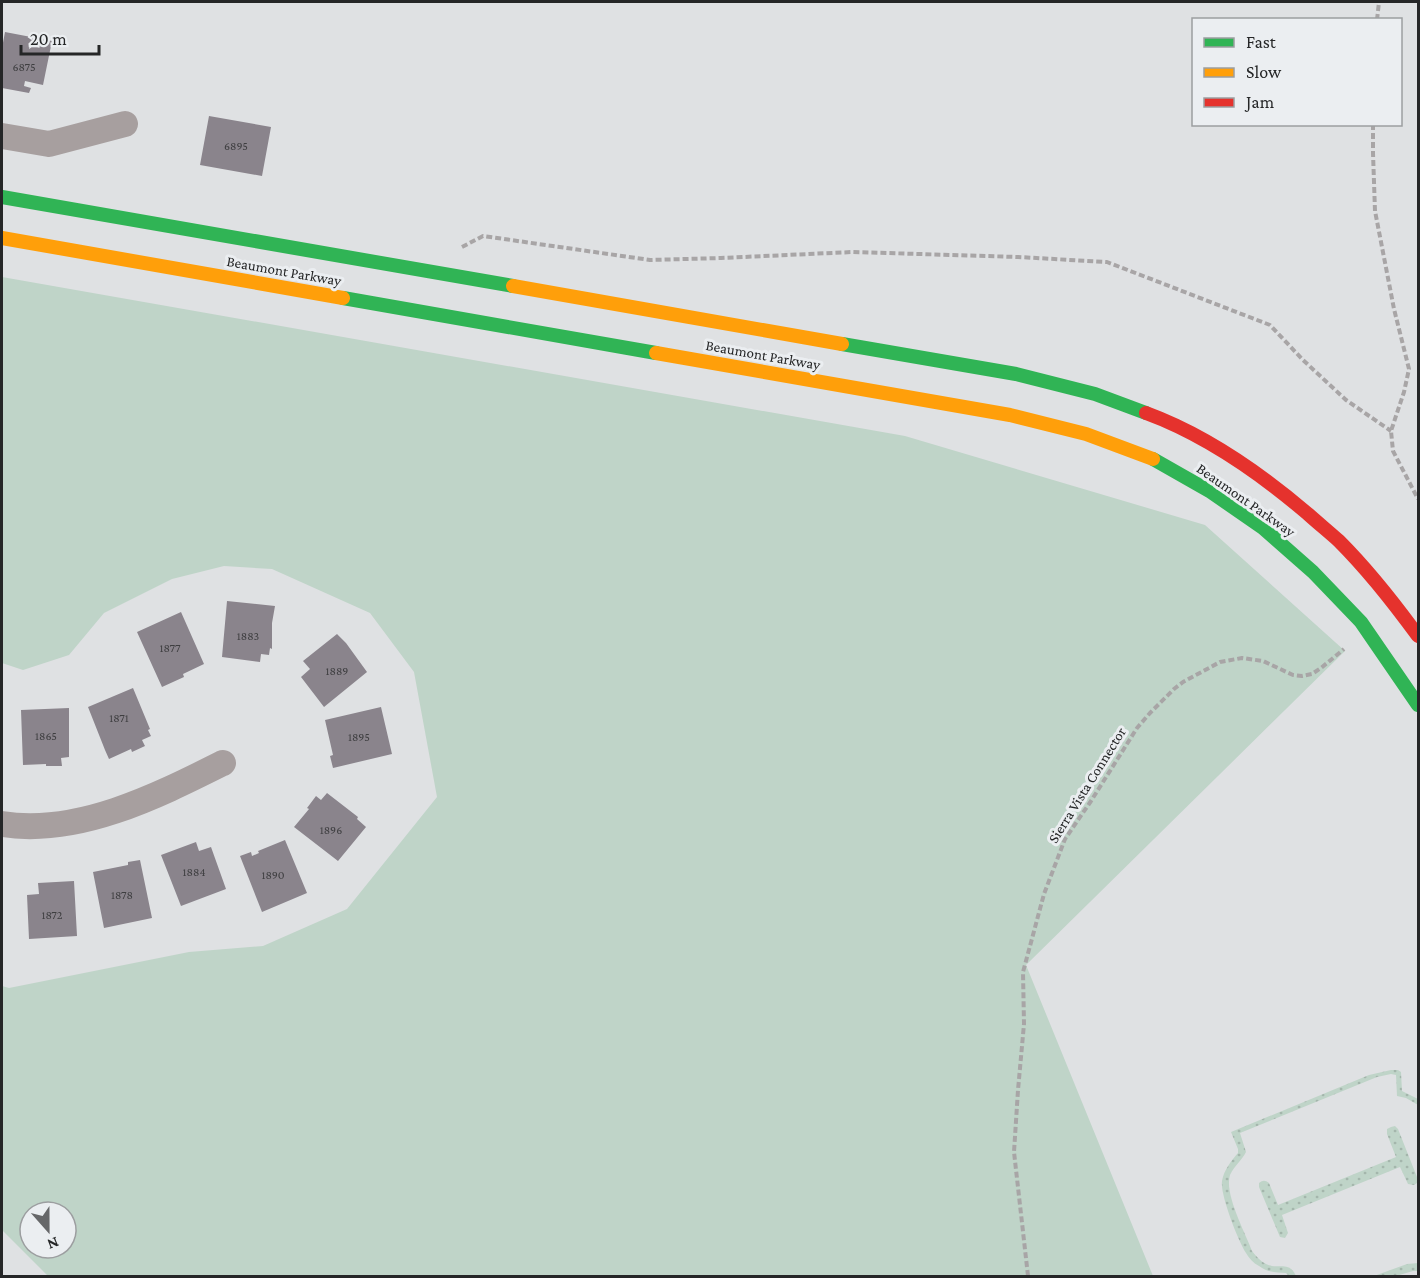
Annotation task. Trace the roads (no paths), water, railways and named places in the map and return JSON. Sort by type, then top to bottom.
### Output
[{"type":"street","points":[[2,136],[49,144],[125,124]]},
{"type":"street","name":"Beaumont Parkway","points":[[2,197],[1016,374],[1095,394],[1162,419],[1227,453],[1284,494],[1339,541],[1389,597],[1419,636]]},
{"type":"street","name":"Beaumont Parkway","points":[[2,238],[1010,415],[1086,434],[1156,460],[1211,492],[1263,528],[1313,572],[1360,622],[1419,705]]},
{"type":"street","points":[[2,824],[40,826],[98,816],[160,794],[223,763]]}]
